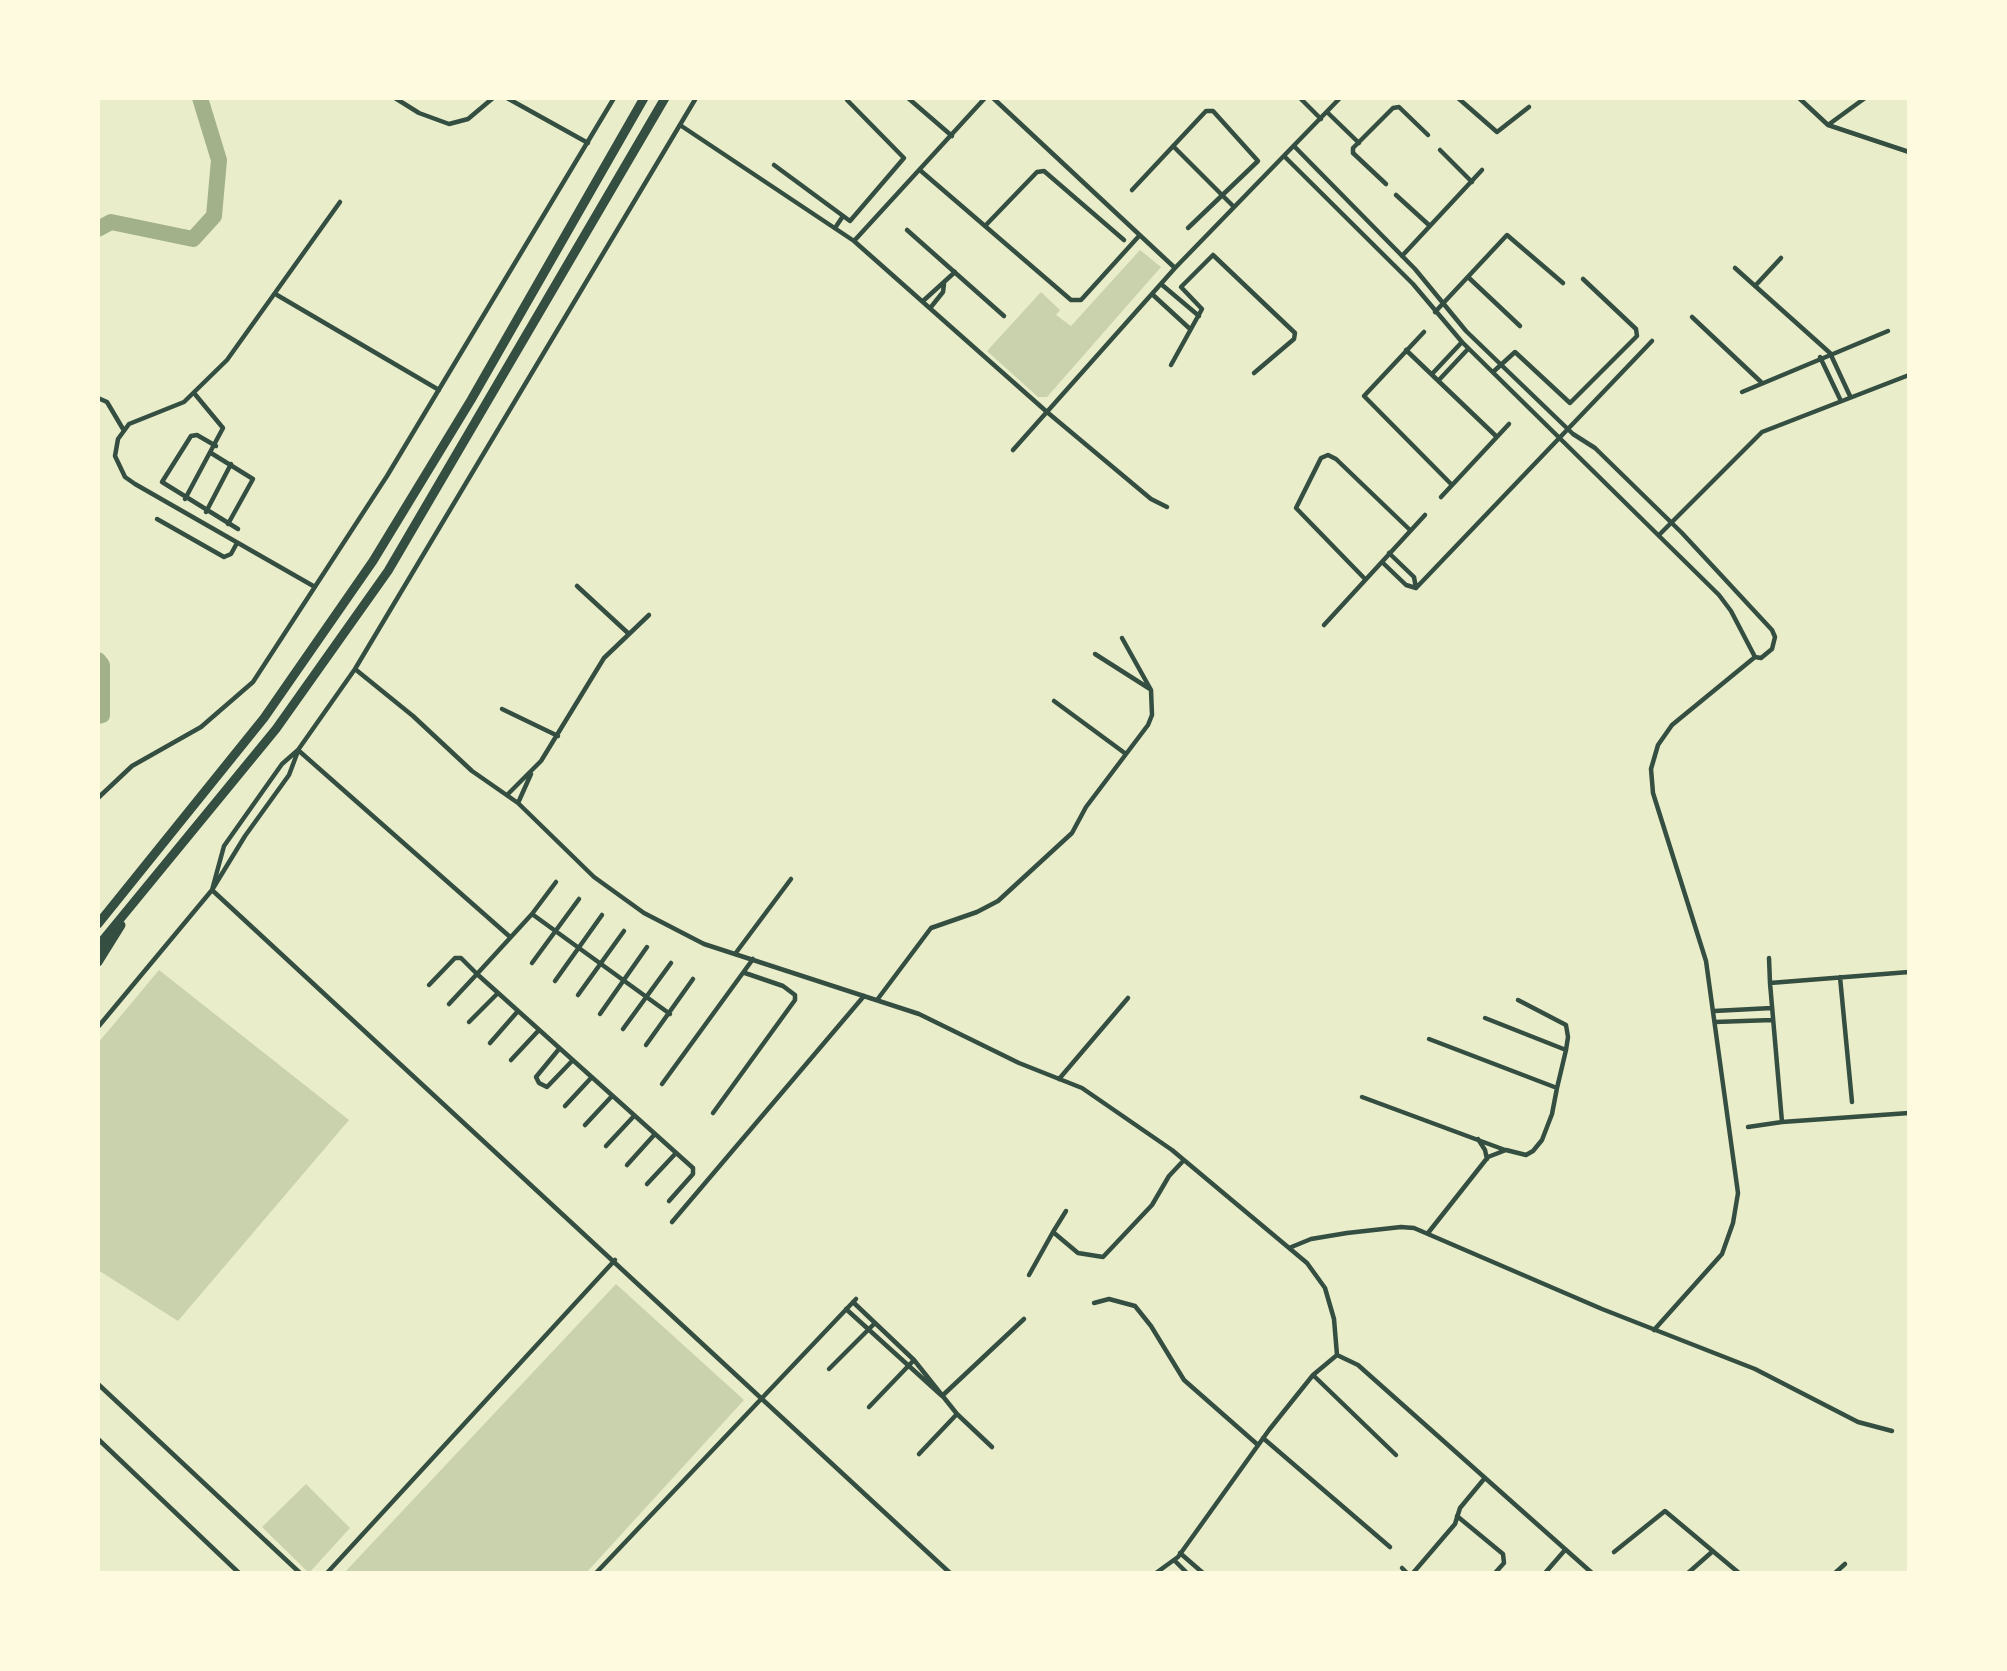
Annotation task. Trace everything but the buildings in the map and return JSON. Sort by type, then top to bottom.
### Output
[{"type":"highway","points":[[98,924],[264,718],[373,561],[471,400],[644,98]]},
{"type":"highway","points":[[98,946],[276,729],[388,571],[664,98]]},
{"type":"highway","points":[[98,962],[131,907]]},
{"type":"street","points":[[395,98],[419,113],[449,124],[468,119],[493,98]]},
{"type":"street","points":[[506,98],[588,143]]},
{"type":"street","points":[[98,798],[132,766],[201,727],[245,690],[290,630],[314,587],[439,390],[614,98]]},
{"type":"street","points":[[212,890],[224,846],[282,764],[298,750],[355,669],[696,98]]},
{"type":"street","points":[[908,98],[952,136]]},
{"type":"street","points":[[854,242],[985,98]]},
{"type":"street","points":[[993,98],[1175,268]]},
{"type":"street","points":[[1300,98],[1321,119]]},
{"type":"street","points":[[1013,450],[1175,268],[1340,98]]},
{"type":"street","points":[[1458,98],[1497,132],[1529,107]]},
{"type":"street","points":[[1799,98],[1828,125],[1909,152]]},
{"type":"street","points":[[1828,125],[1865,98]]},
{"type":"street","points":[[774,165],[850,221],[904,158],[847,100]]},
{"type":"street","points":[[1386,184],[1352,150],[1393,108],[1399,107],[1428,135]]},
{"type":"street","points":[[1132,190],[1206,111],[1213,111],[1258,161],[1188,228]]},
{"type":"street","points":[[1327,112],[1359,143]]},
{"type":"street","points":[[680,125],[854,242],[1150,499],[1167,507]]},
{"type":"street","points":[[1173,146],[1234,207]]},
{"type":"street","points":[[1294,146],[1402,256],[1442,304],[1500,365],[1567,427],[1595,448],[1671,522],[1772,630],[1775,637],[1772,649],[1761,658],[1755,657],[1672,725],[1658,745],[1651,769],[1653,793],[1703,947],[1738,1190],[1733,1223],[1722,1254],[1654,1330]]},
{"type":"street","points":[[1440,150],[1472,181]]},
{"type":"street","points":[[1284,156],[1413,284],[1468,349],[1660,534],[1719,595],[1731,611],[1755,657]]},
{"type":"street","points":[[1402,256],[1482,170]]},
{"type":"street","points":[[921,171],[1062,294],[1076,301],[1081,300],[1139,236]]},
{"type":"street","points":[[985,226],[1037,172],[1044,171],[1124,240]]},
{"type":"street","points":[[1396,195],[1430,226]]},
{"type":"street","points":[[314,587],[125,477],[115,456],[123,429],[184,402],[227,360],[277,295],[340,202]]},
{"type":"street","points":[[835,228],[843,216]]},
{"type":"street","points":[[907,230],[1004,316]]},
{"type":"street","points":[[1435,312],[1507,235],[1563,283]]},
{"type":"street","points":[[1171,365],[1189,328],[1202,309],[1181,287],[1213,255],[1295,333],[1294,339],[1254,373]]},
{"type":"street","points":[[1755,286],[1781,258]]},
{"type":"street","points":[[1735,268],[1830,354],[1850,396]]},
{"type":"street","points":[[923,301],[936,286],[944,284],[955,272]]},
{"type":"street","points":[[1468,277],[1520,326]]},
{"type":"street","points":[[1493,372],[1516,352],[1570,403],[1637,336],[1636,329],[1583,279]]},
{"type":"street","points":[[931,307],[943,292],[944,284]]},
{"type":"street","points":[[1161,284],[1199,316]]},
{"type":"street","points":[[1152,294],[1189,328]]},
{"type":"street","points":[[277,295],[439,390]]},
{"type":"street","points":[[1692,317],[1761,382]]},
{"type":"street","points":[[1742,392],[1820,357],[1888,331]]},
{"type":"street","points":[[1424,332],[1364,396],[1452,485]]},
{"type":"street","points":[[1416,588],[1652,341]]},
{"type":"street","points":[[1432,374],[1462,342]]},
{"type":"street","points":[[1439,380],[1468,349]]},
{"type":"street","points":[[1406,350],[1497,437]]},
{"type":"street","points":[[1820,357],[1840,399]]},
{"type":"street","points":[[1660,534],[1762,432],[1840,399],[1909,375]]},
{"type":"street","points":[[185,499],[216,446],[222,426],[194,393]]},
{"type":"street","points":[[98,398],[107,402],[123,429]]},
{"type":"street","points":[[1441,497],[1509,424]]},
{"type":"street","points":[[216,446],[197,435],[191,436],[163,476],[165,485],[238,529]]},
{"type":"street","points":[[211,453],[253,479],[228,524]]},
{"type":"street","points":[[1365,579],[1296,509],[1317,463],[1328,455],[1336,459],[1410,530]]},
{"type":"street","points":[[206,512],[231,464]]},
{"type":"street","points":[[1324,625],[1424,515]]},
{"type":"street","points":[[157,519],[224,557],[231,554],[237,542]]},
{"type":"street","points":[[1389,553],[1414,577],[1416,588]]},
{"type":"street","points":[[1382,562],[1406,585],[1416,588]]},
{"type":"street","points":[[577,586],[629,634]]},
{"type":"street","points":[[508,794],[531,773],[558,736],[593,673],[649,615]]},
{"type":"street","points":[[877,1000],[931,928],[977,912],[998,901],[1072,833],[1086,807],[1126,754],[1152,715],[1151,690],[1122,638]]},
{"type":"street","points":[[1095,654],[1151,690]]},
{"type":"street","points":[[355,669],[413,716],[472,771],[508,794],[594,877],[644,913],[704,944],[919,1014],[1105,1102],[1184,1160],[1307,1263],[1325,1287],[1334,1319],[1337,1354]]},
{"type":"street","points":[[1055,701],[1126,754]]},
{"type":"street","points":[[502,709],[558,736]]},
{"type":"street","points":[[98,1027],[212,890],[245,836],[289,775],[298,750]]},
{"type":"street","points":[[298,750],[509,936]]},
{"type":"street","points":[[518,803],[531,773]]},
{"type":"street","points":[[238,825],[245,836]]},
{"type":"street","points":[[735,954],[791,879]]},
{"type":"street","points":[[449,1003],[532,914],[556,882]]},
{"type":"street","points":[[212,890],[950,1573]]},
{"type":"street","points":[[533,962],[579,899]]},
{"type":"street","points":[[532,914],[670,1014]]},
{"type":"street","points":[[555,981],[602,915]]},
{"type":"street","points":[[578,995],[624,931]]},
{"type":"street","points":[[600,1014],[647,947]]},
{"type":"street","points":[[429,985],[458,956],[695,1171],[669,1201]]},
{"type":"street","points":[[1769,958],[1782,1122]]},
{"type":"street","points":[[662,1084],[753,959]]},
{"type":"street","points":[[623,1029],[671,963]]},
{"type":"street","points":[[1770,983],[1909,972]]},
{"type":"street","points":[[713,1113],[795,1000],[795,995],[783,986],[745,973]]},
{"type":"street","points":[[1840,977],[1852,1101]]},
{"type":"street","points":[[646,1045],[693,979]]},
{"type":"street","points":[[469,1022],[498,993]]},
{"type":"street","points":[[673,1222],[864,996]]},
{"type":"street","points":[[1059,1079],[1128,998]]},
{"type":"street","points":[[1362,1097],[1506,1150],[1527,1155],[1542,1140],[1552,1114],[1569,1037],[1566,1025],[1518,1000]]},
{"type":"street","points":[[1714,1011],[1772,1008]]},
{"type":"street","points":[[490,1042],[518,1012]]},
{"type":"street","points":[[1485,1018],[1566,1050]]},
{"type":"street","points":[[1715,1022],[1772,1020]]},
{"type":"street","points":[[511,1060],[539,1030]]},
{"type":"street","points":[[1429,1039],[1557,1087]]},
{"type":"street","points":[[559,1049],[536,1077],[539,1083],[547,1087],[572,1061]]},
{"type":"street","points":[[565,1106],[591,1078]]},
{"type":"street","points":[[585,1125],[612,1096]]},
{"type":"street","points":[[1748,1127],[1909,1112]]},
{"type":"street","points":[[606,1146],[634,1116]]},
{"type":"street","points":[[627,1165],[655,1134]]},
{"type":"street","points":[[1477,1139],[1485,1150],[1486,1159]]},
{"type":"street","points":[[1428,1233],[1486,1159],[1506,1150]]},
{"type":"street","points":[[647,1184],[676,1153]]},
{"type":"street","points":[[1053,1232],[1078,1253],[1103,1257],[1152,1205],[1169,1176],[1184,1160]]},
{"type":"street","points":[[1029,1275],[1066,1211]]},
{"type":"street","points":[[1289,1248],[1317,1238],[1394,1227],[1428,1233],[1654,1330],[1755,1369],[1858,1422],[1892,1431]]},
{"type":"street","points":[[327,1573],[615,1261]]},
{"type":"street","points":[[1094,1303],[1109,1299],[1135,1306],[1152,1326],[1183,1378],[1258,1445]]},
{"type":"street","points":[[596,1573],[855,1301],[914,1360],[957,1414],[992,1447]]},
{"type":"street","points":[[846,1309],[942,1396]]},
{"type":"street","points":[[942,1396],[1024,1319]]},
{"type":"street","points":[[829,1369],[875,1323]]},
{"type":"street","points":[[1156,1573],[1180,1553],[1263,1438],[1313,1375],[1337,1354]]},
{"type":"street","points":[[1337,1354],[1358,1365],[1592,1573]]},
{"type":"street","points":[[869,1407],[914,1360]]},
{"type":"street","points":[[1313,1375],[1396,1455]]},
{"type":"street","points":[[98,1384],[300,1573]]},
{"type":"street","points":[[919,1454],[957,1414]]},
{"type":"street","points":[[1263,1438],[1390,1547]]},
{"type":"street","points":[[98,1439],[239,1573]]},
{"type":"street","points":[[1413,1573],[1455,1524],[1466,1500],[1484,1479]]},
{"type":"street","points":[[1614,1552],[1665,1511],[1739,1573]]},
{"type":"street","points":[[1457,1516],[1503,1554],[1504,1563],[1495,1573]]},
{"type":"street","points":[[1545,1573],[1565,1550]]},
{"type":"street","points":[[1688,1573],[1713,1551]]},
{"type":"street","points":[[1180,1553],[1203,1573]]},
{"type":"street","points":[[1174,1560],[1187,1573]]},
{"type":"street","points":[[1835,1573],[1846,1564]]},
{"type":"street","points":[[1402,1568],[1407,1573]]},
{"type":"green space","points":[[1140,250],[1161,267],[1047,397],[1038,397],[987,351],[1041,292],[1060,310],[1056,315],[1071,326]]},
{"type":"green space","points":[[159,970],[349,1120],[178,1321],[98,1270],[98,1043]]},
{"type":"green space","points":[[616,1284],[744,1400],[586,1573],[344,1573]]},
{"type":"green space","points":[[306,1484],[350,1528],[309,1573],[262,1527]]},
{"type":"waterway","points":[[98,229],[111,222],[193,239],[214,216],[219,160],[200,98]]},
{"type":"waterway","points":[[98,660],[102,665],[102,715],[98,716]]}]
